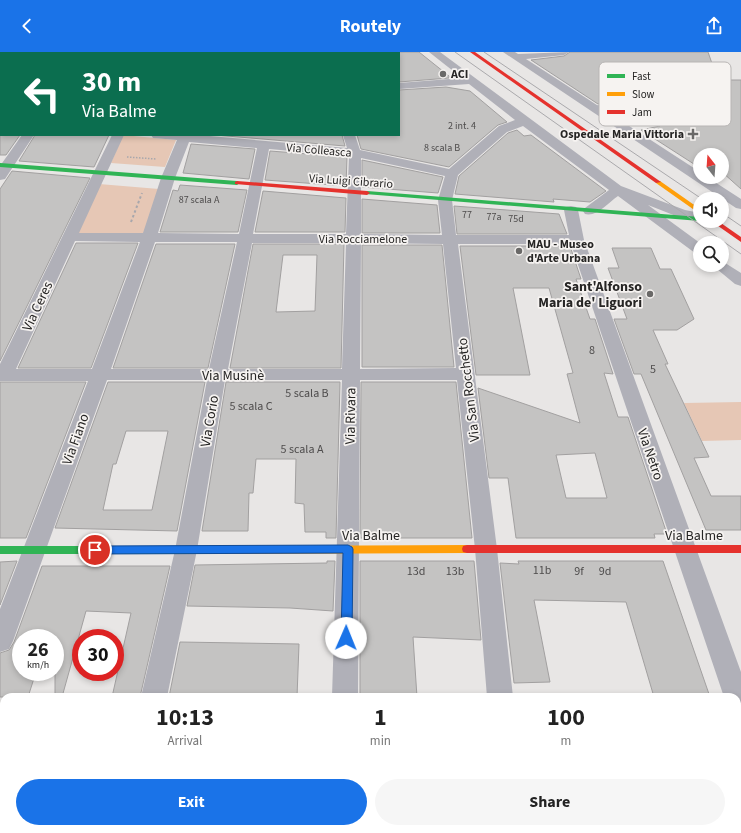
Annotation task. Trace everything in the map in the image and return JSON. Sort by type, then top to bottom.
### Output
[{"type":"street","points":[[434,52],[524,121],[693,245]]},
{"type":"street","points":[[472,52],[693,207]]},
{"type":"street","points":[[512,55],[564,52]]},
{"type":"street","points":[[512,55],[599,112]]},
{"type":"street","points":[[400,86],[471,81]]},
{"type":"street","points":[[452,174],[503,129],[524,121]]},
{"type":"street","points":[[621,126],[741,205]]},
{"type":"street","points":[[2,169],[27,136]]},
{"type":"street","name":"Via Ceres","points":[[2,375],[101,173],[118,136]]},
{"type":"street","name":"Via Colleasca","points":[[184,136],[355,153],[452,174]]},
{"type":"street","name":"Via Fiano","points":[[0,641],[99,376],[184,136]]},
{"type":"street","name":"Via Rivara","points":[[346,693],[355,153],[349,136]]},
{"type":"street","name":"Via Corio","points":[[155,693],[186,550],[217,376],[264,145]]},
{"type":"street","name":"Via Luigi Cibrario","points":[[2,169],[101,173],[571,210],[693,218]]},
{"type":"street","name":"Via San Rocchetto","points":[[452,174],[445,200],[486,549],[500,693]]},
{"type":"street","points":[[590,211],[618,189]]},
{"type":"street","points":[[618,189],[680,213],[693,216]]},
{"type":"street","name":"Via Netro","points":[[571,210],[577,240],[735,693]]},
{"type":"street","points":[[724,228],[741,240]]},
{"type":"street","name":"Via Rocciamelone","points":[[70,237],[577,240]]},
{"type":"street","points":[[729,272],[741,281]]},
{"type":"street","name":"Via Musinè","points":[[2,375],[217,376],[466,374]]},
{"type":"street","name":"Via Balme","points":[[0,550],[741,549]]},
{"type":"lane","points":[[592,107],[599,106]]},
{"type":"path","points":[[126,157],[156,159]]},
{"type":"path","points":[[125,237],[142,193]]},
{"type":"shaded area","points":[[123,136],[176,140],[165,167],[111,163]]},
{"type":"shaded area","points":[[99,184],[159,189],[144,234],[75,233]]},
{"type":"shaded area","points":[[741,402],[741,440],[702,441],[684,403]]},
{"type":"building","points":[[400,52],[419,52],[449,76],[449,78],[400,82]]},
{"type":"building","points":[[570,52],[708,52],[712,62],[599,62],[598,104],[531,60],[564,56]]},
{"type":"building","points":[[731,80],[741,80],[741,189],[729,178],[729,148],[693,148],[693,163],[641,130],[660,126],[731,126]]},
{"type":"building","points":[[446,87],[470,91],[507,122],[498,125],[449,167],[361,149],[357,136],[400,136],[400,90]]},
{"type":"building","points":[[517,130],[524,136],[531,135],[606,191],[590,202],[553,199],[554,202],[455,194],[459,176],[508,133]]},
{"type":"building","points":[[0,136],[19,136],[6,155],[0,155]]},
{"type":"building","points":[[34,136],[109,136],[94,167],[19,161]]},
{"type":"building","points":[[227,136],[342,136],[345,146]]},
{"type":"building","points":[[191,144],[255,149],[249,179],[183,173]]},
{"type":"building","points":[[270,151],[347,157],[346,186],[265,180]]},
{"type":"building","points":[[362,160],[443,177],[438,193],[362,187]]},
{"type":"building","points":[[12,171],[90,178],[0,361],[0,189]]},
{"type":"building","points":[[180,185],[247,190],[238,232],[160,232],[173,190],[178,191]]},
{"type":"building","points":[[263,191],[346,198],[345,232],[255,232]]},
{"type":"building","points":[[362,199],[437,205],[440,233],[362,233]]},
{"type":"building","points":[[454,206],[559,214],[567,234],[457,234]]},
{"type":"building","points":[[76,243],[138,243],[91,368],[18,368]]},
{"type":"building","points":[[156,244],[235,244],[208,368],[113,368]]},
{"type":"building","points":[[253,244],[344,244],[341,368],[230,368]],"holes":[[[283,255],[317,255],[315,311],[276,312]]]},
{"type":"building","points":[[362,245],[442,245],[454,367],[362,367]]},
{"type":"building","points":[[460,246],[570,246],[581,279],[576,279],[590,319],[595,319],[613,374],[604,373],[618,417],[628,417],[667,534],[654,534],[655,538],[516,538],[508,478],[489,478],[478,388],[580,423],[567,374],[573,373],[549,288],[513,288],[530,375],[476,375]],"holes":[[[595,453],[607,498],[566,498],[556,455]]]},
{"type":"building","points":[[612,248],[651,248],[660,269],[671,269],[694,319],[677,330],[653,330],[668,364],[665,364],[709,457],[694,458],[711,496],[741,496],[741,530],[706,530],[641,374],[634,374],[614,319],[627,319],[608,268],[619,268]]},
{"type":"building","points":[[0,382],[86,382],[26,538],[0,538]]},
{"type":"building","points":[[108,382],[205,382],[177,531],[55,528]],"holes":[[[126,431],[168,431],[152,510],[103,510],[113,464],[116,464]]]},
{"type":"building","points":[[226,382],[340,382],[336,538],[326,538],[326,532],[305,532],[304,504],[295,503],[296,459],[256,459],[253,493],[249,493],[248,531],[202,531]]},
{"type":"building","points":[[361,382],[456,382],[472,538],[360,538]]},
{"type":"building","points":[[17,561],[0,605],[0,562]]},
{"type":"building","points":[[327,561],[335,561],[333,611],[290,608],[187,606],[195,565],[327,563]]},
{"type":"building","points":[[360,561],[474,561],[481,640],[413,637],[417,693],[360,693]]},
{"type":"building","points":[[518,561],[663,561],[709,693],[653,693],[626,602],[534,600],[550,682],[514,683],[500,563],[519,564]]},
{"type":"building","points":[[42,566],[170,566],[141,693],[113,693],[116,681],[124,681],[124,644],[131,613],[86,611],[81,629],[72,629],[72,661],[63,693],[55,693],[55,681],[64,681],[64,629],[19,629]]},
{"type":"building","points":[[180,642],[299,644],[297,693],[170,693]]},
{"type":"building","points":[[12,645],[12,681],[33,681],[29,693],[0,693],[0,653],[9,650]]},
{"type":"tram line","points":[[455,52],[741,254]]},
{"type":"tram line","points":[[484,52],[693,193]]},
{"type":"tram line","points":[[729,218],[741,226]]},
{"type":"traffic: fast","points":[[0,165],[237,183]]},
{"type":"traffic: fast","points":[[367,193],[693,218]]},
{"type":"traffic: fast","points":[[0,550],[230,550]]},
{"type":"traffic: slow","points":[[658,182],[693,207]]},
{"type":"traffic: slow","points":[[230,550],[467,549]]},
{"type":"traffic: jam","points":[[472,52],[658,182]]},
{"type":"traffic: jam","points":[[237,183],[367,193]]},
{"type":"traffic: jam","points":[[724,228],[741,240]]},
{"type":"traffic: jam","points":[[467,549],[741,549]]},
{"type":"place","name":"ACI","points":[[443,74]]},
{"type":"place","name":"Ospedale Maria Vittoria","points":[[693,134]]},
{"type":"place","name":"MAU - Museo d'Arte Urbana","points":[[519,251]]},
{"type":"place","name":"Sant'Alfonso Maria de' Liguori","points":[[650,294]]},
{"type":"route","points":[[95,550],[348,549],[346,638]]}]
